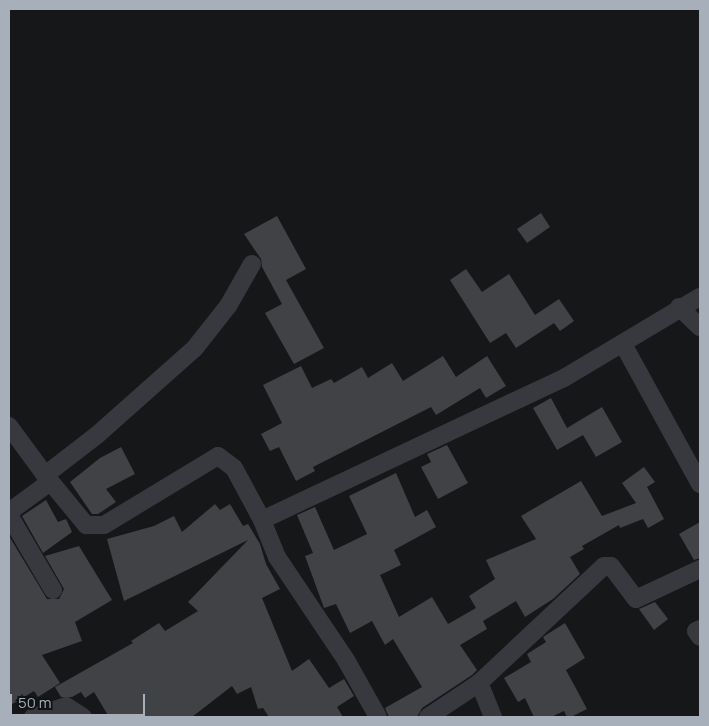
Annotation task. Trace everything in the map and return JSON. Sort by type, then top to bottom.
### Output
[{"type":"street","points":[[53,590],[9,513],[195,348],[228,306],[252,264]]},
{"type":"street","points":[[262,520],[564,378],[624,344],[679,307],[700,297]]},
{"type":"street","points":[[679,307],[700,327]]},
{"type":"street","points":[[624,344],[700,484]]},
{"type":"street","points":[[9,426],[47,479],[56,485],[82,522],[92,527],[111,520],[218,456],[234,468],[262,520],[277,557],[346,660],[378,717]]},
{"type":"street","points":[[428,717],[479,683],[607,565],[636,599],[700,569]]},
{"type":"street","points":[[700,629],[696,631],[700,638]]},
{"type":"street","points":[[479,683],[493,717]]},
{"type":"street","points":[[33,717],[66,706],[83,717]]},
{"type":"building","points":[[541,213],[550,227],[527,243],[517,229]]},
{"type":"building","points":[[277,216],[306,269],[286,280],[324,348],[294,364],[265,313],[282,304],[262,267],[261,259],[244,234]]},
{"type":"building","points":[[466,269],[482,292],[509,274],[535,315],[559,299],[574,321],[560,331],[554,323],[516,348],[506,333],[490,343],[450,280]]},
{"type":"building","points":[[443,356],[456,377],[487,356],[506,386],[486,398],[480,388],[436,415],[431,407],[313,467],[315,471],[296,481],[279,447],[270,451],[261,434],[282,423],[263,385],[301,366],[312,388],[331,379],[334,383],[362,367],[368,378],[392,363],[403,381]]},
{"type":"building","points":[[551,398],[567,428],[602,407],[622,442],[596,457],[583,435],[557,450],[533,408]]},
{"type":"building","points":[[447,445],[468,483],[438,499],[421,467],[431,462],[427,454]]},
{"type":"building","points":[[121,447],[135,474],[106,489],[116,502],[98,514],[92,514],[70,482],[100,458]]},
{"type":"building","points":[[644,467],[655,482],[647,487],[664,519],[648,528],[643,519],[620,528],[619,525],[582,546],[584,549],[570,557],[580,574],[553,599],[525,617],[516,601],[483,621],[487,629],[460,645],[477,670],[472,675],[422,708],[417,717],[389,717],[385,708],[422,687],[393,639],[385,645],[372,621],[350,633],[336,604],[324,608],[305,556],[313,553],[297,515],[315,507],[334,550],[367,534],[349,496],[396,473],[415,517],[427,510],[436,527],[394,550],[401,565],[380,575],[399,617],[432,597],[448,624],[476,608],[469,596],[495,579],[486,560],[536,539],[521,516],[581,481],[602,516],[636,503],[622,483]]},
{"type":"building","points":[[46,500],[58,522],[66,519],[72,532],[43,553],[22,516]]},
{"type":"building","points":[[215,504],[220,510],[230,504],[243,526],[248,524],[260,544],[266,564],[280,589],[262,598],[292,671],[309,659],[329,688],[344,679],[354,696],[337,707],[343,717],[269,717],[263,708],[258,709],[251,687],[237,694],[232,686],[192,717],[109,717],[94,692],[85,698],[81,692],[72,697],[61,697],[55,687],[133,643],[131,641],[159,623],[165,631],[198,611],[188,602],[248,540],[124,601],[107,539],[154,526],[174,516],[182,532]]},
{"type":"building","points":[[700,522],[700,558],[694,560],[679,534]]},
{"type":"building","points":[[9,536],[47,599],[59,599],[64,589],[45,556],[79,546],[112,600],[75,622],[82,641],[42,655],[60,683],[38,697],[34,691],[9,706]]},
{"type":"building","points":[[655,602],[668,619],[654,630],[639,609]]},
{"type":"building","points":[[565,623],[585,658],[566,670],[587,709],[571,717],[567,717],[564,711],[551,717],[534,717],[525,698],[518,702],[504,678],[531,662],[527,654],[546,642],[543,637]]}]
